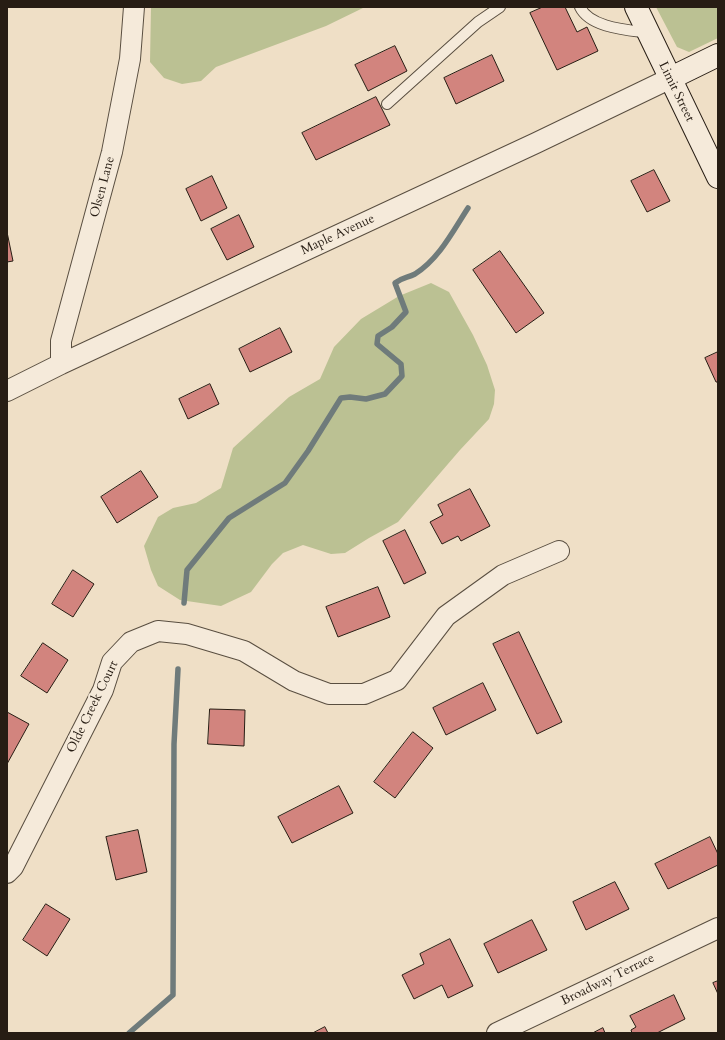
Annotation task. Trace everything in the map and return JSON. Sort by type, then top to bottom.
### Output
[{"type":"street","name":"Olsen Lane","points":[[61,364],[61,340],[112,152],[130,59],[134,7]]},
{"type":"street","name":"Limit Street","points":[[636,7],[718,177]]},
{"type":"street","points":[[669,78],[718,54]]},
{"type":"street","name":"Maple Avenue","points":[[7,391],[61,364],[536,143],[669,78]]},
{"type":"street","name":"Olde Creek Court","points":[[7,873],[13,867],[103,690],[112,662],[131,642],[158,632],[187,634],[244,651],[294,681],[329,694],[364,694],[398,680],[446,616],[503,575],[558,551]]},
{"type":"street","name":"Broadway Terrace","points":[[497,1033],[718,928]]},
{"type":"lane","points":[[386,104],[478,22],[500,7]]},
{"type":"lane","points":[[580,7],[592,21],[614,28],[648,33]]},
{"type":"green space","points":[[151,7],[365,7],[326,26],[216,67],[201,81],[182,84],[164,78],[150,62]]},
{"type":"green space","points":[[656,7],[718,7],[718,38],[689,52],[677,47]]},
{"type":"green space","points":[[431,283],[449,292],[473,335],[487,365],[495,390],[494,404],[489,419],[460,450],[398,522],[345,553],[331,554],[303,545],[283,553],[272,564],[251,592],[221,606],[180,600],[158,586],[151,570],[144,546],[158,517],[173,508],[196,503],[221,488],[233,448],[289,397],[320,379],[334,347],[361,319],[399,296]]},
{"type":"building","points":[[543,7],[565,7],[577,32],[587,27],[598,51],[557,70],[530,13]]},
{"type":"building","points":[[395,46],[407,71],[368,91],[355,65]]},
{"type":"building","points":[[492,55],[504,81],[456,104],[444,78]]},
{"type":"building","points":[[376,97],[390,125],[316,160],[302,133]]},
{"type":"building","points":[[654,170],[670,201],[647,212],[631,181]]},
{"type":"building","points":[[212,176],[227,208],[201,221],[186,189]]},
{"type":"building","points":[[239,215],[254,247],[227,260],[211,229]]},
{"type":"building","points":[[7,232],[13,261],[7,262]]},
{"type":"building","points":[[500,251],[544,313],[516,333],[473,270]]},
{"type":"building","points":[[280,328],[292,352],[250,372],[239,349]]},
{"type":"building","points":[[718,352],[718,382],[716,382],[705,358]]},
{"type":"building","points":[[210,384],[219,404],[188,419],[179,399]]},
{"type":"building","points":[[141,471],[158,497],[117,523],[101,497]]},
{"type":"building","points":[[470,489],[490,526],[461,541],[458,536],[442,544],[430,522],[443,515],[438,505]]},
{"type":"building","points":[[405,530],[426,573],[404,584],[383,541]]},
{"type":"building","points":[[73,570],[94,584],[73,617],[52,604]]},
{"type":"building","points":[[378,587],[390,617],[338,637],[326,607]]},
{"type":"building","points":[[519,632],[562,722],[537,734],[493,644]]},
{"type":"building","points":[[43,643],[68,660],[47,693],[21,676]]},
{"type":"building","points":[[483,683],[496,710],[446,735],[433,708]]},
{"type":"building","points":[[210,709],[245,710],[244,746],[208,744]]},
{"type":"building","points":[[7,712],[29,724],[7,764]]},
{"type":"building","points":[[413,732],[433,748],[395,798],[374,782]]},
{"type":"building","points":[[339,786],[353,813],[292,843],[278,817]]},
{"type":"building","points":[[138,830],[147,872],[116,880],[106,837]]},
{"type":"building","points":[[710,837],[718,854],[718,865],[668,889],[655,864]]},
{"type":"building","points":[[615,882],[629,909],[586,930],[573,902]]},
{"type":"building","points":[[46,904],[70,919],[47,956],[23,940]]},
{"type":"building","points":[[532,920],[547,950],[498,973],[484,944]]},
{"type":"building","points":[[450,939],[473,986],[448,998],[442,985],[414,999],[402,975],[424,964],[420,954]]},
{"type":"building","points":[[718,981],[718,994],[713,983]]},
{"type":"building","points":[[674,995],[685,1019],[657,1033],[632,1033],[631,1030],[636,1027],[630,1016]]},
{"type":"building","points":[[325,1027],[328,1033],[313,1033]]},
{"type":"building","points":[[603,1028],[605,1033],[593,1033]]},
{"type":"waterway","points":[[184,603],[187,570],[229,518],[285,483],[308,451],[341,398],[350,397],[366,399],[385,394],[402,376],[401,364],[377,344],[378,336],[392,327],[406,312],[395,283],[415,274],[431,261],[445,244],[468,208]]},
{"type":"waterway","points":[[129,1033],[173,995],[174,744],[178,669]]}]
